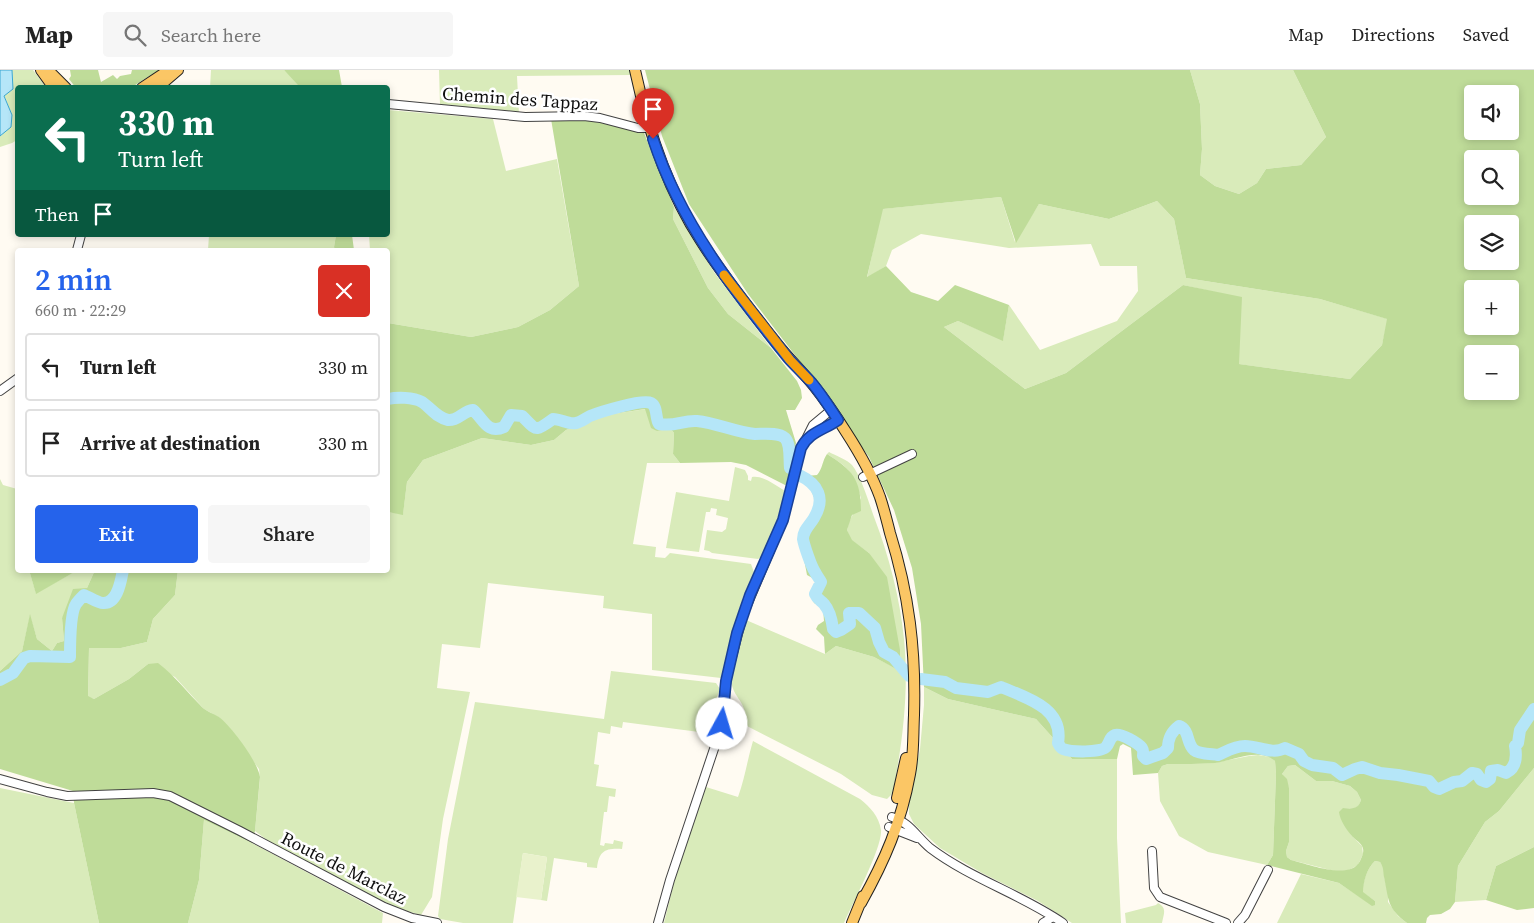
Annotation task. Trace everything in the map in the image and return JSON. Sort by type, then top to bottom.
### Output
[{"type":"main road","points":[[41,70],[52,85]]},
{"type":"main road","points":[[48,70],[63,85]]},
{"type":"main road","points":[[146,85],[169,70]]},
{"type":"main road","points":[[160,85],[178,70]]},
{"type":"main road","points":[[635,70],[649,128],[674,193],[700,239],[730,284],[790,360],[813,385],[881,499],[901,569],[911,625],[915,674],[914,716],[894,823],[852,923]]},
{"type":"street","name":"Chemin des Tappaz","points":[[390,104],[525,118],[584,116],[600,118],[638,128],[649,128]]},
{"type":"street","points":[[0,391],[15,380]]},
{"type":"street","points":[[658,923],[670,880],[722,724],[726,681],[737,633],[750,595],[783,520],[798,458],[804,442],[813,425],[829,412]]},
{"type":"street","points":[[804,442],[815,432],[835,422]]},
{"type":"street","points":[[866,476],[912,454]]},
{"type":"street","name":"Route de Marclaz","points":[[0,779],[72,797],[158,794],[183,802],[384,908],[412,918],[438,923]]},
{"type":"street","points":[[894,823],[968,872],[1063,923]]},
{"type":"street","points":[[1152,851],[1154,888],[1160,898],[1226,923]]},
{"type":"street","points":[[1238,923],[1245,915],[1268,870]]},
{"type":"street","points":[[1042,923],[1053,917]]},
{"type":"green space","points":[[12,70],[33,70],[44,85],[15,85],[15,141],[0,147],[0,136],[12,115],[4,95],[13,89]]},
{"type":"green space","points":[[70,70],[98,70],[101,82],[113,75],[117,79],[120,76],[131,74],[132,70],[159,70],[135,85],[74,85],[69,79],[71,76]]},
{"type":"green space","points":[[211,70],[284,70],[301,85],[210,85]]},
{"type":"green space","points":[[284,70],[339,70],[342,85],[298,85]]},
{"type":"green space","points":[[439,70],[630,70],[631,75],[517,76],[519,115],[440,105]]},
{"type":"green space","points":[[645,70],[1190,70],[1200,104],[1202,149],[1200,175],[1215,186],[1239,194],[1257,183],[1266,169],[1301,165],[1326,137],[1293,70],[1534,70],[1534,768],[1499,811],[1485,822],[1458,866],[1455,902],[1450,909],[1441,914],[1430,915],[1426,923],[1407,923],[1392,908],[1380,862],[1375,861],[1372,864],[1364,884],[1363,892],[1375,901],[1375,905],[1372,906],[1339,883],[1267,865],[1273,855],[1276,774],[1275,761],[1269,757],[1254,755],[1215,763],[1168,764],[1162,766],[1158,773],[1133,775],[1131,748],[1123,744],[1120,746],[1117,759],[1072,759],[1036,719],[948,699],[924,687],[921,624],[912,568],[894,510],[869,457],[808,372],[748,294],[689,204],[662,136]],"holes":[[[1001,197],[1016,243],[1039,204],[1109,219],[1157,201],[1174,219],[1186,278],[1320,299],[1387,319],[1382,345],[1350,379],[1239,364],[1242,297],[1183,285],[1066,373],[1025,389],[944,327],[958,321],[1003,341],[1009,305],[955,285],[938,301],[911,292],[886,266],[867,277],[883,209]],[[1295,765],[1316,781],[1332,781],[1350,786],[1357,792],[1361,800],[1357,807],[1343,808],[1339,812],[1345,827],[1363,848],[1362,857],[1355,867],[1347,870],[1328,870],[1291,860],[1287,857],[1286,851],[1289,842],[1289,788],[1287,779],[1282,774],[1288,766]]]},
{"type":"green space","points":[[1190,70],[1293,70],[1326,137],[1301,165],[1266,169],[1257,183],[1239,194],[1215,186],[1200,175],[1202,149],[1200,104]]},
{"type":"green space","points":[[390,110],[493,119],[506,171],[557,159],[579,286],[550,310],[518,327],[471,337],[390,323],[390,248],[370,248],[369,237],[390,237]]},
{"type":"green space","points":[[551,119],[598,122],[644,133],[674,207],[673,219],[708,288],[728,314],[771,348],[797,381],[801,390],[802,398],[795,410],[786,410],[796,443],[788,484],[785,485],[746,465],[731,462],[680,463],[673,454],[674,433],[671,429],[657,431],[651,428],[645,409],[600,416],[566,430],[554,440],[531,445],[482,438],[423,460],[407,482],[403,515],[390,512],[390,323],[471,337],[518,327],[550,310],[579,286]]},
{"type":"green space","points":[[1001,197],[1015,242],[1039,204],[1109,219],[1157,201],[1174,219],[1186,278],[1320,299],[1388,319],[1382,345],[1350,379],[1238,364],[1241,298],[1183,285],[1066,373],[1025,389],[944,327],[958,321],[1003,340],[1009,305],[1040,350],[1117,321],[1138,291],[1137,266],[1100,266],[1091,244],[1009,248],[921,234],[892,250],[886,266],[867,278],[882,209]]},
{"type":"green space","points":[[674,207],[714,272],[771,348],[728,314],[708,288],[673,219]]},
{"type":"green space","points":[[209,237],[336,237],[334,248],[208,248]]},
{"type":"green space","points":[[336,237],[352,237],[354,248],[334,247]]},
{"type":"green space","points":[[646,409],[657,431],[671,429],[674,433],[673,454],[680,463],[647,463],[633,544],[656,547],[655,557],[665,558],[670,553],[751,564],[754,572],[743,597],[721,678],[652,670],[652,614],[603,608],[604,596],[488,583],[480,648],[442,644],[437,688],[470,692],[443,819],[432,897],[421,915],[393,907],[267,840],[255,831],[260,778],[259,769],[220,718],[204,709],[175,677],[148,664],[129,679],[94,699],[88,697],[89,648],[121,648],[147,642],[153,619],[175,595],[178,573],[390,573],[390,512],[403,514],[407,482],[423,460],[482,438],[531,445],[554,440],[566,430],[600,416]]},
{"type":"green space","points":[[829,452],[850,463],[859,476],[884,547],[900,608],[906,676],[904,714],[894,787],[887,799],[872,795],[841,774],[745,725],[746,717],[744,710],[732,685],[733,664],[746,620],[825,654],[836,646],[874,657],[899,670],[869,553],[851,540],[847,530],[861,498],[850,472],[827,454]]},
{"type":"green space","points":[[827,454],[849,471],[857,484],[861,500],[861,511],[852,515],[847,530],[852,540],[869,553],[887,577],[900,650],[900,671],[874,657],[836,646],[825,654],[824,637],[816,629],[824,621],[823,608],[814,603],[811,595],[816,580],[807,575],[800,538],[803,529],[811,520],[816,502],[810,488],[798,477],[799,473],[806,476],[817,475]]},
{"type":"green space","points":[[735,467],[745,470],[748,480],[751,481],[752,477],[760,478],[785,491],[776,524],[761,557],[758,559],[712,553],[704,550],[707,530],[722,532],[726,529],[728,518],[716,515],[717,509],[711,508],[710,512],[706,512],[699,552],[666,548],[676,492],[729,501]]},
{"type":"green space","points":[[0,479],[3,485],[15,488],[15,573],[30,573],[36,593],[73,573],[94,573],[87,588],[62,618],[64,641],[57,643],[52,651],[37,639],[30,616],[22,651],[0,671]]},
{"type":"green space","points":[[30,573],[73,573],[36,594]]},
{"type":"green space","points":[[94,573],[178,573],[175,595],[153,619],[147,642],[121,648],[89,648],[88,696],[94,699],[129,679],[148,664],[158,663],[202,707],[219,717],[231,728],[250,754],[260,777],[255,831],[252,843],[204,820],[199,880],[188,923],[99,923],[73,791],[0,769],[0,671],[22,651],[30,614],[37,639],[52,651],[57,643],[64,641],[62,618],[73,589],[87,588]]},
{"type":"green space","points":[[611,671],[716,683],[720,689],[716,709],[713,711],[712,718],[715,719],[699,732],[623,722],[622,728],[611,726],[610,734],[598,732],[594,764],[599,765],[596,786],[616,789],[615,797],[609,796],[607,812],[604,812],[600,845],[604,846],[605,843],[613,844],[614,840],[623,842],[622,849],[611,849],[601,854],[597,868],[587,867],[587,863],[554,858],[547,901],[541,900],[547,857],[523,853],[513,923],[463,923],[440,919],[438,916],[448,839],[475,702],[604,719]]},
{"type":"green space","points":[[924,687],[948,699],[1036,719],[1072,759],[1117,759],[1117,838],[1121,923],[1072,923],[1038,901],[982,873],[940,848],[914,824],[909,814],[909,804],[920,749]]},
{"type":"green space","points":[[753,741],[860,799],[871,809],[878,820],[881,830],[877,849],[844,923],[664,923],[675,878],[706,787],[738,797]]},
{"type":"green space","points":[[1258,755],[1270,757],[1275,761],[1273,855],[1267,865],[1208,852],[1179,836],[1160,801],[1158,773],[1162,766],[1168,764],[1213,763]]},
{"type":"green space","points":[[1295,765],[1316,781],[1332,781],[1350,786],[1357,792],[1361,800],[1358,806],[1352,809],[1343,808],[1351,835],[1362,846],[1363,854],[1358,865],[1349,870],[1338,872],[1291,860],[1287,857],[1286,851],[1289,842],[1289,788],[1282,774],[1288,766]]},
{"type":"green space","points":[[1534,768],[1534,847],[1496,866],[1486,900],[1455,902],[1458,866],[1485,822],[1499,811]]},
{"type":"green space","points":[[0,788],[74,803],[99,923],[0,923]]},
{"type":"green space","points":[[204,820],[252,843],[383,913],[382,923],[188,923],[199,880]]},
{"type":"green space","points":[[1534,847],[1534,908],[1517,910],[1486,900],[1496,866]]},
{"type":"green space","points":[[523,853],[547,857],[541,900],[516,897]]},
{"type":"green space","points":[[1375,861],[1380,862],[1384,867],[1388,902],[1398,916],[1407,923],[1277,923],[1301,874],[1339,883],[1372,905],[1375,901],[1362,892],[1366,875]]},
{"type":"green space","points":[[1158,903],[1164,909],[1162,923],[1126,923],[1125,913]]},
{"type":"water","points":[[0,70],[12,70],[13,89],[4,96],[12,115],[11,127],[0,136]]},
{"type":"waterway","points":[[390,399],[418,400],[448,420],[455,419],[473,410],[493,429],[504,427],[511,415],[522,416],[533,427],[539,428],[553,419],[576,423],[590,416],[621,406],[646,402],[651,403],[655,407],[659,424],[670,425],[697,421],[748,433],[782,436],[788,444],[790,468]]},
{"type":"waterway","points":[[799,475],[815,487],[820,498],[818,511],[805,530],[803,539],[812,565],[821,582],[815,594],[828,610],[833,629],[836,632],[850,624],[849,613],[859,613],[875,628],[884,652],[893,657],[909,676]]},
{"type":"waterway","points":[[0,680],[13,673],[24,658],[30,656],[70,657],[71,622],[76,604],[84,595],[101,603],[112,600],[118,591],[122,573]]},
{"type":"waterway","points":[[921,679],[945,682],[956,688],[988,692],[1001,687],[1022,695],[1042,706],[1055,721],[1058,731],[1058,743],[1062,749],[1078,751],[1103,749],[1112,737],[1121,735],[1140,746],[1146,759],[1163,753],[1168,748],[1169,738],[1179,726],[1185,730],[1194,750],[1199,752],[1218,755],[1241,746],[1275,751],[1285,748],[1299,754],[1304,761],[1312,765],[1333,768],[1342,775],[1362,767],[1380,773],[1429,781],[1434,787],[1439,789],[1454,782],[1462,781],[1472,773],[1477,774],[1481,780],[1486,782],[1490,779],[1491,771],[1498,770],[1506,773],[1509,771],[1515,762],[1515,746],[1518,743],[1520,730],[1534,709]]},
{"type":"slow traffic","points":[[724,275],[790,360],[809,380]]},
{"type":"route","points":[[653,139],[656,151],[674,193],[714,262],[790,360],[823,397],[838,420],[813,434],[804,442],[801,448],[783,520],[750,595],[737,633],[726,681],[722,724]]}]
